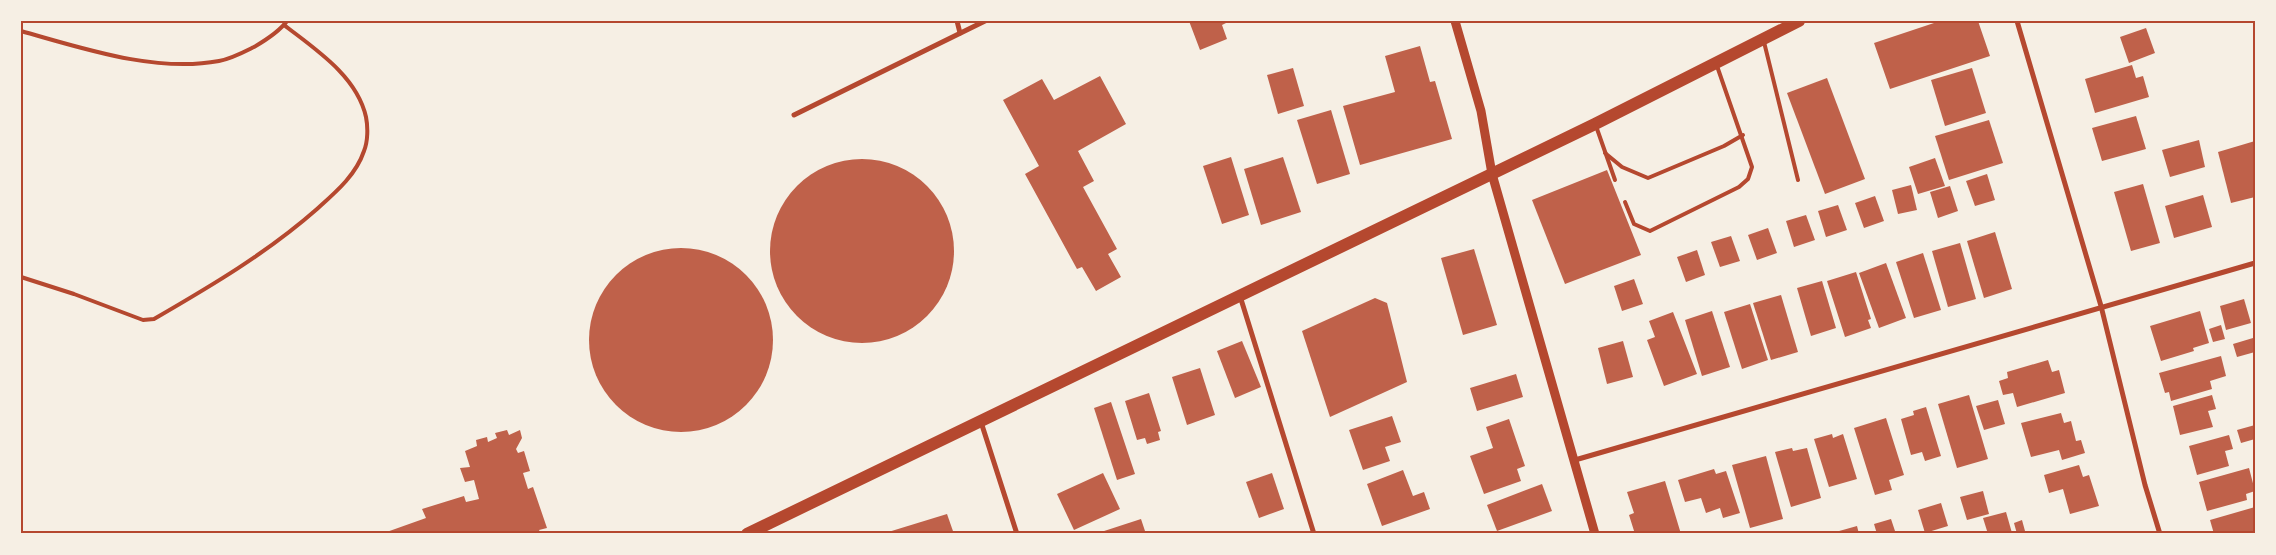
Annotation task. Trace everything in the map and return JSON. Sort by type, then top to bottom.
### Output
[{"type":"main road","points":[[747,534],[1595,124],[1799,21]]},
{"type":"street","points":[[957,21],[960,33]]},
{"type":"street","points":[[794,115],[985,21]]},
{"type":"street","points":[[1455,21],[1480,111],[1492,174],[1595,534]]},
{"type":"street","points":[[2017,21],[2101,306],[2145,485],[2160,534]]},
{"type":"street","points":[[1575,460],[2101,306],[2255,263]]},
{"type":"street","points":[[1240,295],[1314,534]]},
{"type":"street","points":[[980,420],[1017,534]]},
{"type":"lane","points":[[21,31],[91,50],[158,63],[190,64],[221,61],[242,53],[265,41],[286,23],[343,75],[358,99],[366,117],[367,135],[365,150],[354,172],[339,190],[289,234],[226,277],[154,319],[143,320],[74,294],[21,278]]},
{"type":"lane","points":[[1764,40],[1798,180]]},
{"type":"lane","points":[[1625,202],[1634,224],[1650,231],[1739,187],[1748,179],[1752,167],[1716,64]]},
{"type":"lane","points":[[1595,124],[1615,180]]},
{"type":"lane","points":[[1605,153],[1622,167],[1648,178],[1724,146],[1742,135]]},
{"type":"building","points":[[1189,21],[1230,21],[1222,25],[1227,39],[1200,50]]},
{"type":"building","points":[[1933,21],[1978,21],[1990,56],[1890,89],[1874,43],[1934,23]]},
{"type":"building","points":[[2146,28],[2155,53],[2129,63],[2120,37]]},
{"type":"building","points":[[1420,46],[1430,82],[1435,81],[1452,139],[1360,165],[1343,106],[1395,92],[1385,56]]},
{"type":"building","points":[[2132,65],[2136,78],[2143,76],[2149,97],[2095,113],[2085,79]]},
{"type":"building","points":[[1293,68],[1304,106],[1278,114],[1267,75]]},
{"type":"building","points":[[1972,68],[1986,113],[1945,126],[1931,80]]},
{"type":"building","points":[[1100,76],[1126,124],[1078,151],[1094,181],[1083,187],[1117,249],[1108,254],[1121,277],[1096,291],[1082,267],[1077,269],[1025,174],[1039,166],[1003,100],[1042,79],[1054,100]]},
{"type":"building","points":[[1827,78],[1865,179],[1825,194],[1787,93]]},
{"type":"building","points":[[1331,110],[1350,174],[1317,184],[1297,120]]},
{"type":"building","points":[[2136,116],[2146,149],[2102,161],[2092,128]]},
{"type":"building","points":[[1989,120],[2003,163],[1949,180],[1935,136]]},
{"type":"building","points":[[2199,140],[2205,167],[2170,177],[2162,150]]},
{"type":"building","points":[[2255,141],[2255,197],[2231,203],[2218,152]]},
{"type":"building","points":[[1231,157],[1249,215],[1222,224],[1203,166]]},
{"type":"building","points":[[1283,157],[1301,212],[1261,225],[1244,169]]},
{"type":"building","points":[[1935,158],[1945,186],[1918,194],[1909,167]]},
{"type":"building","points":[[862,159],[880,161],[897,166],[927,186],[947,216],[952,233],[954,251],[952,269],[947,286],[927,316],[897,336],[880,341],[862,343],[844,341],[827,336],[797,316],[777,286],[772,269],[770,251],[772,233],[777,216],[797,186],[827,166],[844,161]]},
{"type":"building","points":[[1607,170],[1641,255],[1565,284],[1532,200]]},
{"type":"building","points":[[1987,174],[1995,200],[1975,206],[1966,181]]},
{"type":"building","points":[[2143,184],[2160,243],[2131,251],[2114,192]]},
{"type":"building","points":[[1911,185],[1917,210],[1898,214],[1892,190]]},
{"type":"building","points":[[1950,186],[1958,211],[1938,218],[1930,192]]},
{"type":"building","points":[[2203,195],[2212,227],[2174,238],[2165,206]]},
{"type":"building","points":[[1875,196],[1884,221],[1864,228],[1855,203]]},
{"type":"building","points":[[1838,205],[1847,230],[1826,237],[1818,211]]},
{"type":"building","points":[[1806,215],[1815,240],[1794,247],[1786,221]]},
{"type":"building","points":[[1768,228],[1777,253],[1757,260],[1748,235]]},
{"type":"building","points":[[1995,232],[2012,289],[1984,298],[1967,241]]},
{"type":"building","points":[[1731,236],[1740,261],[1720,267],[1711,242]]},
{"type":"building","points":[[1960,243],[1976,299],[1948,307],[1932,251]]},
{"type":"building","points":[[681,248],[699,250],[716,255],[746,275],[766,305],[771,322],[773,340],[771,358],[766,375],[746,405],[716,425],[699,430],[681,432],[663,430],[646,425],[616,405],[596,375],[591,358],[589,340],[591,322],[596,305],[616,275],[646,255],[663,250]]},
{"type":"building","points":[[1474,249],[1497,325],[1463,335],[1441,258]]},
{"type":"building","points":[[1697,250],[1705,275],[1686,282],[1677,257]]},
{"type":"building","points":[[1923,253],[1941,310],[1914,318],[1896,262]]},
{"type":"building","points":[[1886,263],[1906,318],[1879,328],[1859,273]]},
{"type":"building","points":[[1856,272],[1871,319],[1868,320],[1871,328],[1845,337],[1827,281]]},
{"type":"building","points":[[1634,279],[1643,304],[1622,311],[1614,286]]},
{"type":"building","points":[[1822,281],[1836,328],[1811,336],[1797,288]]},
{"type":"building","points":[[1781,295],[1798,352],[1771,360],[1753,303]]},
{"type":"building","points":[[1375,298],[1387,303],[1407,382],[1330,417],[1302,331]]},
{"type":"building","points":[[2244,299],[2251,323],[2226,330],[2220,306]]},
{"type":"building","points":[[1750,304],[1768,360],[1742,369],[1724,312]]},
{"type":"building","points":[[1712,311],[1730,367],[1702,376],[1685,320]]},
{"type":"building","points":[[2200,311],[2209,343],[2193,348],[2194,351],[2161,361],[2150,326]]},
{"type":"building","points":[[1673,312],[1697,374],[1664,386],[1647,340],[1655,337],[1649,321]]},
{"type":"building","points":[[2221,325],[2225,339],[2213,342],[2209,329]]},
{"type":"building","points":[[2253,338],[2255,352],[2237,357],[2233,344]]},
{"type":"building","points":[[1242,341],[1261,387],[1235,398],[1217,351]]},
{"type":"building","points":[[1623,341],[1633,377],[1607,384],[1598,348]]},
{"type":"building","points":[[2221,356],[2226,376],[2210,381],[2212,389],[2171,401],[2169,392],[2165,393],[2159,373]]},
{"type":"building","points":[[2048,360],[2052,372],[2059,370],[2065,393],[2017,407],[2013,393],[2003,395],[1999,381],[2008,378],[2007,372]]},
{"type":"building","points":[[1200,368],[1215,415],[1187,425],[1172,377]]},
{"type":"building","points":[[1516,374],[1523,397],[1477,411],[1470,388]]},
{"type":"building","points":[[1149,393],[1161,431],[1158,432],[1160,440],[1147,444],[1145,438],[1137,440],[1125,401]]},
{"type":"building","points":[[1969,395],[1988,459],[1957,468],[1938,404]]},
{"type":"building","points":[[2212,395],[2216,409],[2208,411],[2213,427],[2180,435],[2173,406]]},
{"type":"building","points":[[1998,400],[2005,424],[1984,430],[1976,406]]},
{"type":"building","points":[[1111,402],[1135,474],[1117,480],[1094,408]]},
{"type":"building","points":[[1926,407],[1941,456],[1925,461],[1922,452],[1911,455],[1901,419],[1914,415],[1913,411]]},
{"type":"building","points":[[2061,413],[2064,423],[2071,421],[2076,441],[2081,440],[2085,453],[2062,460],[2059,450],[2031,457],[2021,423]]},
{"type":"building","points":[[1392,416],[1401,442],[1385,447],[1390,461],[1363,470],[1349,430]]},
{"type":"building","points":[[1886,418],[1904,475],[1889,480],[1892,490],[1875,495],[1854,428]]},
{"type":"building","points":[[1509,419],[1525,466],[1517,469],[1521,481],[1484,494],[1470,456],[1493,448],[1486,427]]},
{"type":"building","points":[[2255,425],[2255,439],[2241,443],[2237,430]]},
{"type":"building","points":[[507,430],[509,435],[520,430],[522,438],[516,449],[518,453],[524,451],[530,471],[523,473],[528,489],[533,487],[547,528],[539,530],[541,534],[381,534],[426,518],[422,509],[464,496],[466,502],[479,499],[474,480],[465,482],[460,468],[470,467],[465,451],[477,446],[476,440],[487,437],[488,442],[497,438],[495,433]]},
{"type":"building","points":[[1832,434],[1833,438],[1843,434],[1857,479],[1829,487],[1814,439]]},
{"type":"building","points":[[2229,435],[2233,449],[2225,451],[2229,466],[2197,475],[2189,446]]},
{"type":"building","points":[[1792,448],[1793,451],[1807,448],[1821,498],[1791,507],[1775,452]]},
{"type":"building","points":[[1766,456],[1783,519],[1750,528],[1732,465]]},
{"type":"building","points":[[2079,465],[2083,477],[2089,475],[2099,506],[2070,514],[2063,489],[2049,493],[2044,475]]},
{"type":"building","points":[[2249,468],[2255,491],[2246,494],[2247,500],[2207,511],[2199,482]]},
{"type":"building","points":[[1714,469],[1716,474],[1726,471],[1740,513],[1723,518],[1720,508],[1706,513],[1701,498],[1685,502],[1678,480]]},
{"type":"building","points":[[1403,470],[1413,496],[1424,492],[1430,509],[1382,526],[1367,484]]},
{"type":"building","points":[[1103,473],[1120,509],[1074,530],[1057,494]]},
{"type":"building","points":[[1272,473],[1284,509],[1259,518],[1246,482]]},
{"type":"building","points":[[1665,481],[1681,534],[1635,534],[1629,515],[1634,513],[1627,492]]},
{"type":"building","points":[[1542,484],[1552,511],[1497,531],[1487,505]]},
{"type":"building","points":[[1983,491],[1989,514],[1967,520],[1960,497]]},
{"type":"building","points":[[1941,503],[1948,526],[1925,533],[1918,510]]},
{"type":"building","points":[[2255,507],[2255,534],[2214,534],[2210,520]]},
{"type":"building","points":[[2006,512],[2012,533],[1988,534],[1983,518]]},
{"type":"building","points":[[947,514],[954,534],[885,534],[885,533]]},
{"type":"building","points":[[1141,519],[1146,534],[1098,534],[1098,533]]},
{"type":"building","points":[[1891,519],[1896,534],[1877,534],[1874,524]]},
{"type":"building","points":[[2022,520],[2025,531],[2017,534],[2014,523]]},
{"type":"building","points":[[1857,526],[1859,534],[1832,534],[1832,533]]}]
